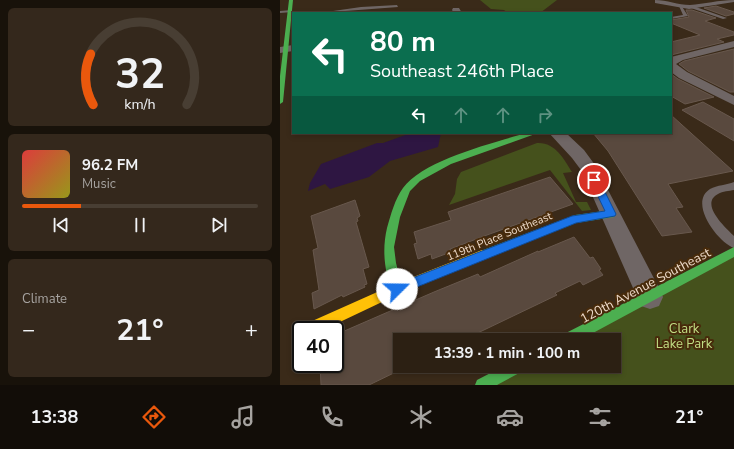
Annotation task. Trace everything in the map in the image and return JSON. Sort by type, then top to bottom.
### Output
[{"type":"street","points":[[280,1],[287,0]]},
{"type":"street","points":[[280,102],[291,15],[291,0]]},
{"type":"street","points":[[658,0],[681,6],[692,7],[733,0]]},
{"type":"street","points":[[721,1],[734,5]]},
{"type":"street","points":[[672,61],[734,44]]},
{"type":"street","points":[[672,67],[683,75],[734,101]]},
{"type":"street","points":[[397,289],[389,248],[396,217],[406,189],[420,176],[441,166],[531,134]]},
{"type":"street","points":[[559,134],[578,154],[589,169],[650,297]]},
{"type":"street","name":"119th Place Southeast","points":[[328,321],[397,289],[575,219],[611,214]]},
{"type":"street","name":"120th Avenue Southeast","points":[[581,333],[734,252]]},
{"type":"street","points":[[482,385],[505,373]]},
{"type":"lane","points":[[329,12],[397,6]]},
{"type":"lane","points":[[672,18],[686,16],[681,6]]},
{"type":"lane","points":[[692,7],[725,18]]},
{"type":"lane","points":[[280,12],[291,15]]},
{"type":"lane","points":[[734,186],[714,191],[707,204],[708,211],[714,222],[734,243]]},
{"type":"green space","points":[[480,0],[557,0],[541,12],[507,12],[504,10],[491,9]]},
{"type":"green space","points":[[537,143],[549,145],[558,152],[572,172],[563,173],[576,202],[587,202],[591,210],[582,211],[550,170],[449,205],[455,194],[457,179],[461,172]]},
{"type":"green space","name":"Clark Lake Park","points":[[734,252],[734,385],[482,385],[505,373],[621,373],[621,333],[580,333]]},
{"type":"shaded area","points":[[408,134],[441,134],[438,147],[390,161],[369,177],[330,189],[325,184],[308,191],[310,183],[321,164],[377,143],[383,143]]},
{"type":"building","points":[[716,6],[734,12],[734,14],[726,16],[704,8]]},
{"type":"building","points":[[686,10],[692,10],[716,18],[705,21],[734,32],[734,35],[717,39],[724,42],[672,55],[672,42],[700,35],[672,23],[672,20],[689,17]]},
{"type":"building","points":[[734,49],[734,92],[730,92],[688,71],[679,64],[684,61]]},
{"type":"building","points":[[672,75],[714,97],[685,104],[672,97]]},
{"type":"building","points":[[703,102],[734,119],[734,141],[682,110]]},
{"type":"building","points":[[672,116],[733,171],[668,184],[683,207],[676,208],[692,232],[662,236],[608,151],[594,134],[672,134]]},
{"type":"building","points":[[550,177],[573,204],[450,249],[451,252],[432,259],[431,254],[418,259],[414,244],[417,243],[414,232],[451,220],[448,212]]},
{"type":"building","points":[[355,200],[360,216],[357,218],[358,221],[356,222],[369,267],[363,269],[367,284],[364,285],[365,287],[343,297],[342,295],[314,309],[312,293],[319,290],[313,250],[318,248],[311,216]]},
{"type":"building","points":[[574,237],[590,258],[593,257],[603,275],[583,285],[580,281],[555,293],[557,295],[478,333],[393,333],[394,373],[369,385],[321,385],[320,373],[344,373],[344,331],[478,274],[480,277]]},
{"type":"traffic: fast","points":[[280,102],[291,0]]},
{"type":"traffic: fast","points":[[397,289],[390,263],[389,247],[395,217],[407,189],[417,179],[448,162],[485,148],[531,134]]},
{"type":"traffic: fast","points":[[482,255],[575,219],[611,214]]},
{"type":"traffic: fast","points":[[580,333],[734,252]]},
{"type":"traffic: fast","points":[[482,385],[505,373]]},
{"type":"traffic: slow","points":[[328,321],[397,289],[482,255]]},
{"type":"route","points":[[397,289],[575,219],[611,214],[594,180]]}]
